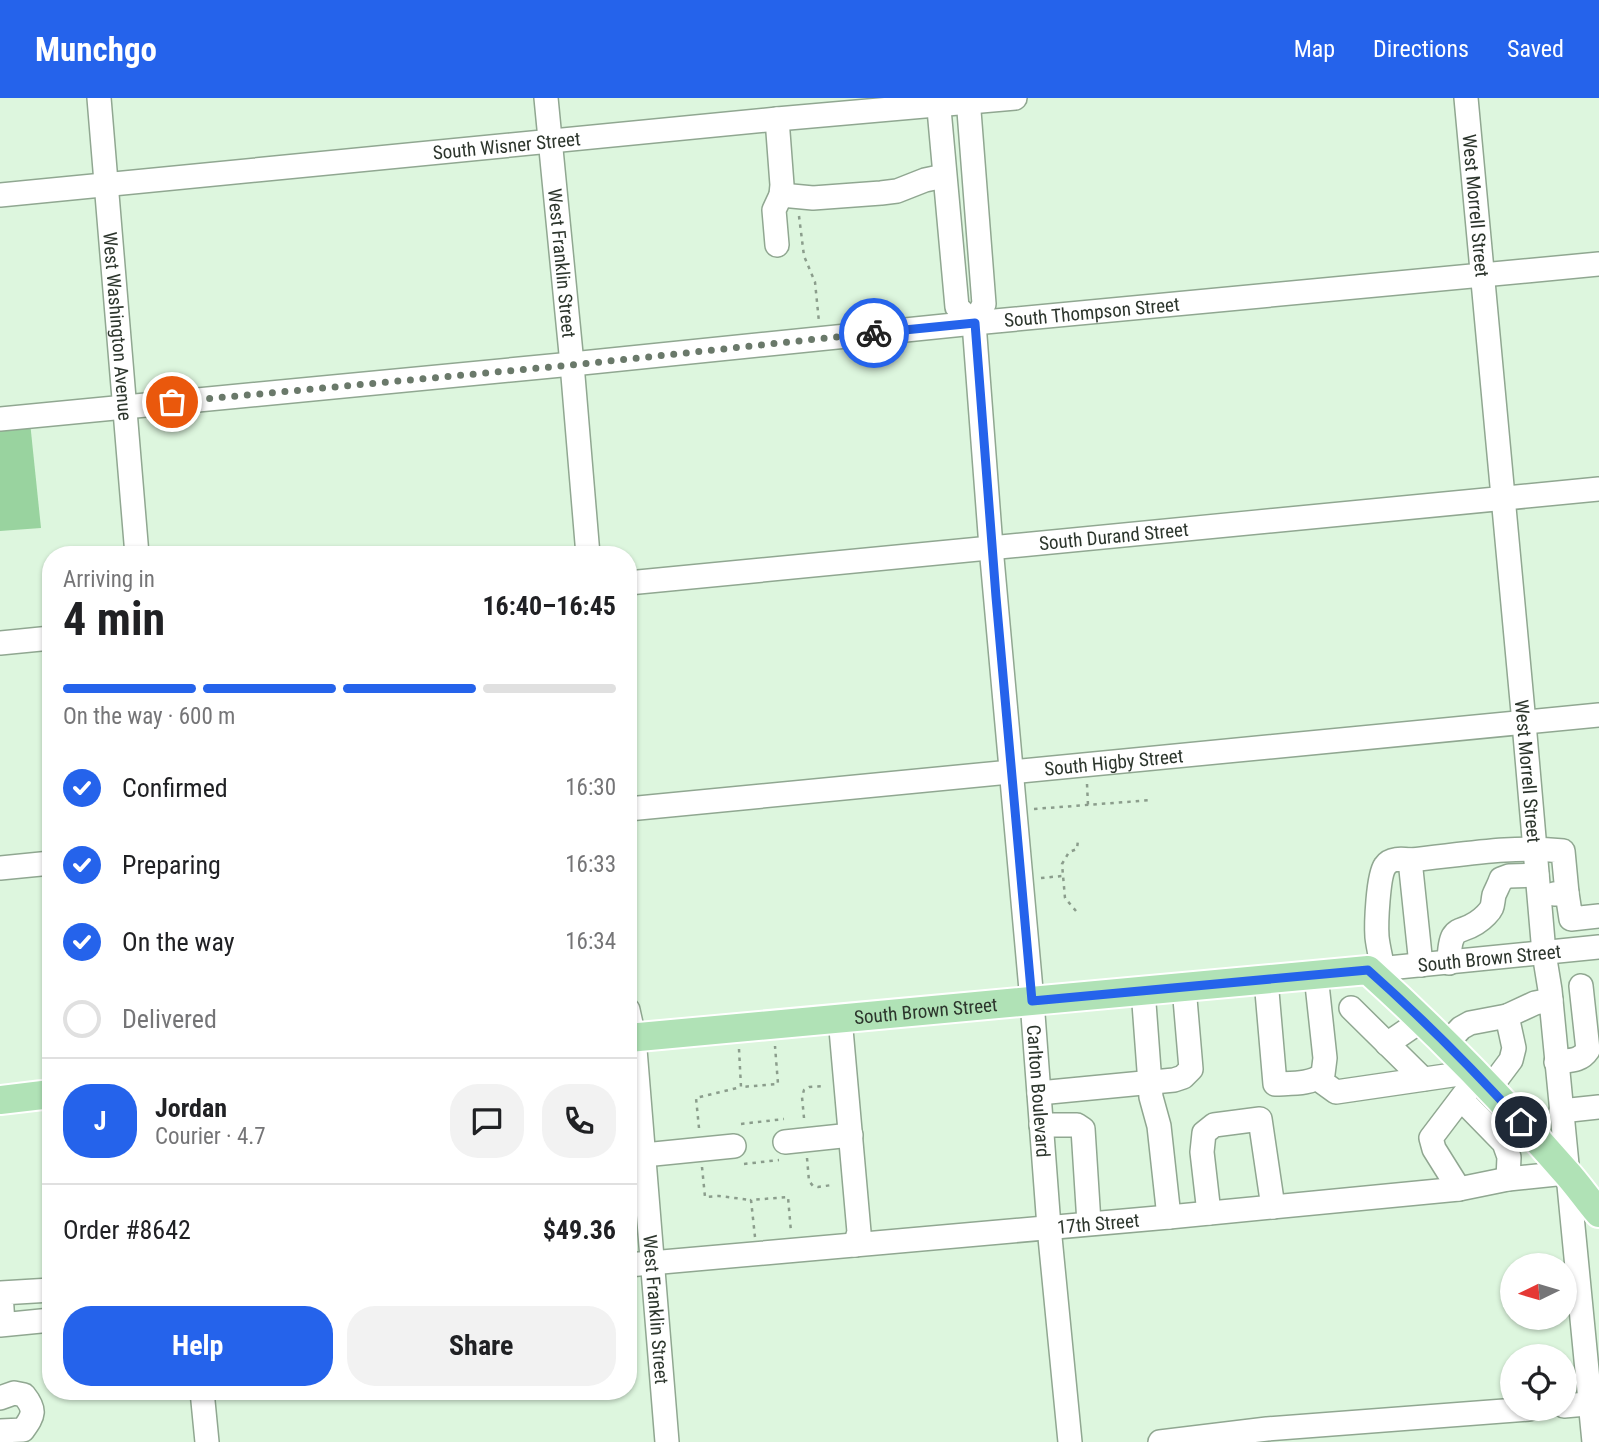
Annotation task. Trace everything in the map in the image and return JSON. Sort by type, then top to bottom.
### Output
[{"type":"main road","name":"South Brown Street","points":[[637,1028],[840,1018],[1376,970]]},
{"type":"main road","points":[[1376,970],[1596,1205]]},
{"type":"main road","points":[[0,1100],[42,1095]]},
{"type":"street","name":"West Washington Avenue","points":[[99,98],[136,546]]},
{"type":"street","name":"West Franklin Street","points":[[546,98],[588,546]]},
{"type":"street","name":"South Wisner Street","points":[[0,195],[938,102],[1015,98]]},
{"type":"street","name":"West Morrell Street","points":[[1466,98],[1544,953],[1566,1173],[1594,1404],[1594,1442]]},
{"type":"street","name":"Carlton Boulevard","points":[[968,100],[984,304],[975,323],[991,547],[1070,1442]]},
{"type":"street","points":[[938,102],[957,307],[975,323]]},
{"type":"street","points":[[777,119],[782,185],[789,195],[813,198],[881,193],[897,191],[944,176]]},
{"type":"street","points":[[777,245],[774,210],[789,195]]},
{"type":"street","name":"South Thompson Street","points":[[0,419],[1599,264]]},
{"type":"street","name":"South Durand Street","points":[[637,582],[1599,489]]},
{"type":"street","points":[[0,643],[42,639]]},
{"type":"street","name":"South Higby Street","points":[[637,808],[1599,715]]},
{"type":"street","points":[[1376,970],[1381,877],[1385,865],[1403,859],[1535,848],[1563,851],[1572,919],[1589,917],[1591,948]]},
{"type":"street","points":[[1500,850],[1503,878]]},
{"type":"street","points":[[1410,860],[1421,965]]},
{"type":"street","points":[[0,868],[42,864]]},
{"type":"street","points":[[1449,963],[1449,943],[1452,935],[1485,916],[1493,907],[1494,894],[1503,878],[1510,876],[1567,893]]},
{"type":"street","name":"South Brown Street","points":[[1376,970],[1591,948]]},
{"type":"street","points":[[1266,980],[1275,1084],[1306,1082],[1318,1079],[1323,1074],[1325,1058],[1316,975]]},
{"type":"street","points":[[1446,1044],[1461,1028],[1470,1023],[1507,1016],[1550,995],[1590,985],[1588,1051],[1583,1058],[1556,1062]]},
{"type":"street","points":[[1039,1093],[1183,1077],[1191,1069],[1184,987]]},
{"type":"street","points":[[1143,990],[1149,1082],[1159,1126],[1169,1217]]},
{"type":"street","points":[[1351,1008],[1423,1079]]},
{"type":"street","points":[[1459,1189],[1434,1149],[1431,1138],[1480,1079],[1511,1060],[1514,1048],[1507,1016]]},
{"type":"street","points":[[840,1018],[859,1232],[855,1245]]},
{"type":"street","points":[[1387,1044],[1422,1020]]},
{"type":"street","points":[[1318,1079],[1336,1092],[1423,1079],[1480,1079]]},
{"type":"street","name":"West Franklin Street","points":[[637,1092],[667,1442]]},
{"type":"street","points":[[1461,1099],[1504,1143],[1509,1157],[1508,1179]]},
{"type":"street","points":[[1560,1111],[1599,1107]]},
{"type":"street","points":[[1209,1213],[1202,1152],[1204,1133],[1214,1125],[1260,1119],[1273,1207]]},
{"type":"street","points":[[1041,1125],[1077,1125],[1083,1129],[1089,1223]]},
{"type":"street","points":[[786,1140],[850,1135]]},
{"type":"street","points":[[644,1155],[740,1144]]},
{"type":"street","name":"17th Street","points":[[637,1264],[1459,1189],[1508,1179],[1566,1173]]},
{"type":"street","points":[[42,1291],[1,1293],[2,1325],[42,1321]]},
{"type":"street","points":[[0,1431],[23,1430],[32,1418],[33,1410],[24,1395],[5,1394]]},
{"type":"street","points":[[203,1400],[207,1442]]},
{"type":"street","points":[[1160,1442],[1267,1429],[1500,1411]]},
{"type":"path","points":[[789,195],[804,256],[815,282],[818,322]]},
{"type":"path","points":[[1086,775],[1088,805]]},
{"type":"path","points":[[1027,809],[1152,800]]},
{"type":"path","points":[[1076,911],[1065,898],[1062,864],[1069,852],[1077,849],[1078,840]]},
{"type":"path","points":[[1034,879],[1063,876]]},
{"type":"path","points":[[699,1128],[696,1098],[741,1087],[778,1084],[775,1046]]},
{"type":"path","points":[[739,1049],[741,1087]]},
{"type":"path","points":[[804,1118],[804,1090],[824,1086]]},
{"type":"path","points":[[740,1144],[786,1140]]},
{"type":"path","points":[[740,1144],[786,1140]]},
{"type":"path","points":[[807,1157],[809,1181],[813,1186],[832,1185]]},
{"type":"path","points":[[702,1167],[705,1198],[719,1196],[751,1200],[788,1197],[792,1239]]},
{"type":"path","points":[[751,1200],[755,1242]]},
{"type":"green space","points":[[30,422],[41,528],[0,531],[0,426]]},
{"type":"way so far","points":[[172,402],[572,365],[874,333]]},
{"type":"route","points":[[874,333],[975,323],[1010,772],[1032,1001],[1368,970],[1408,1006],[1521,1122]]}]
